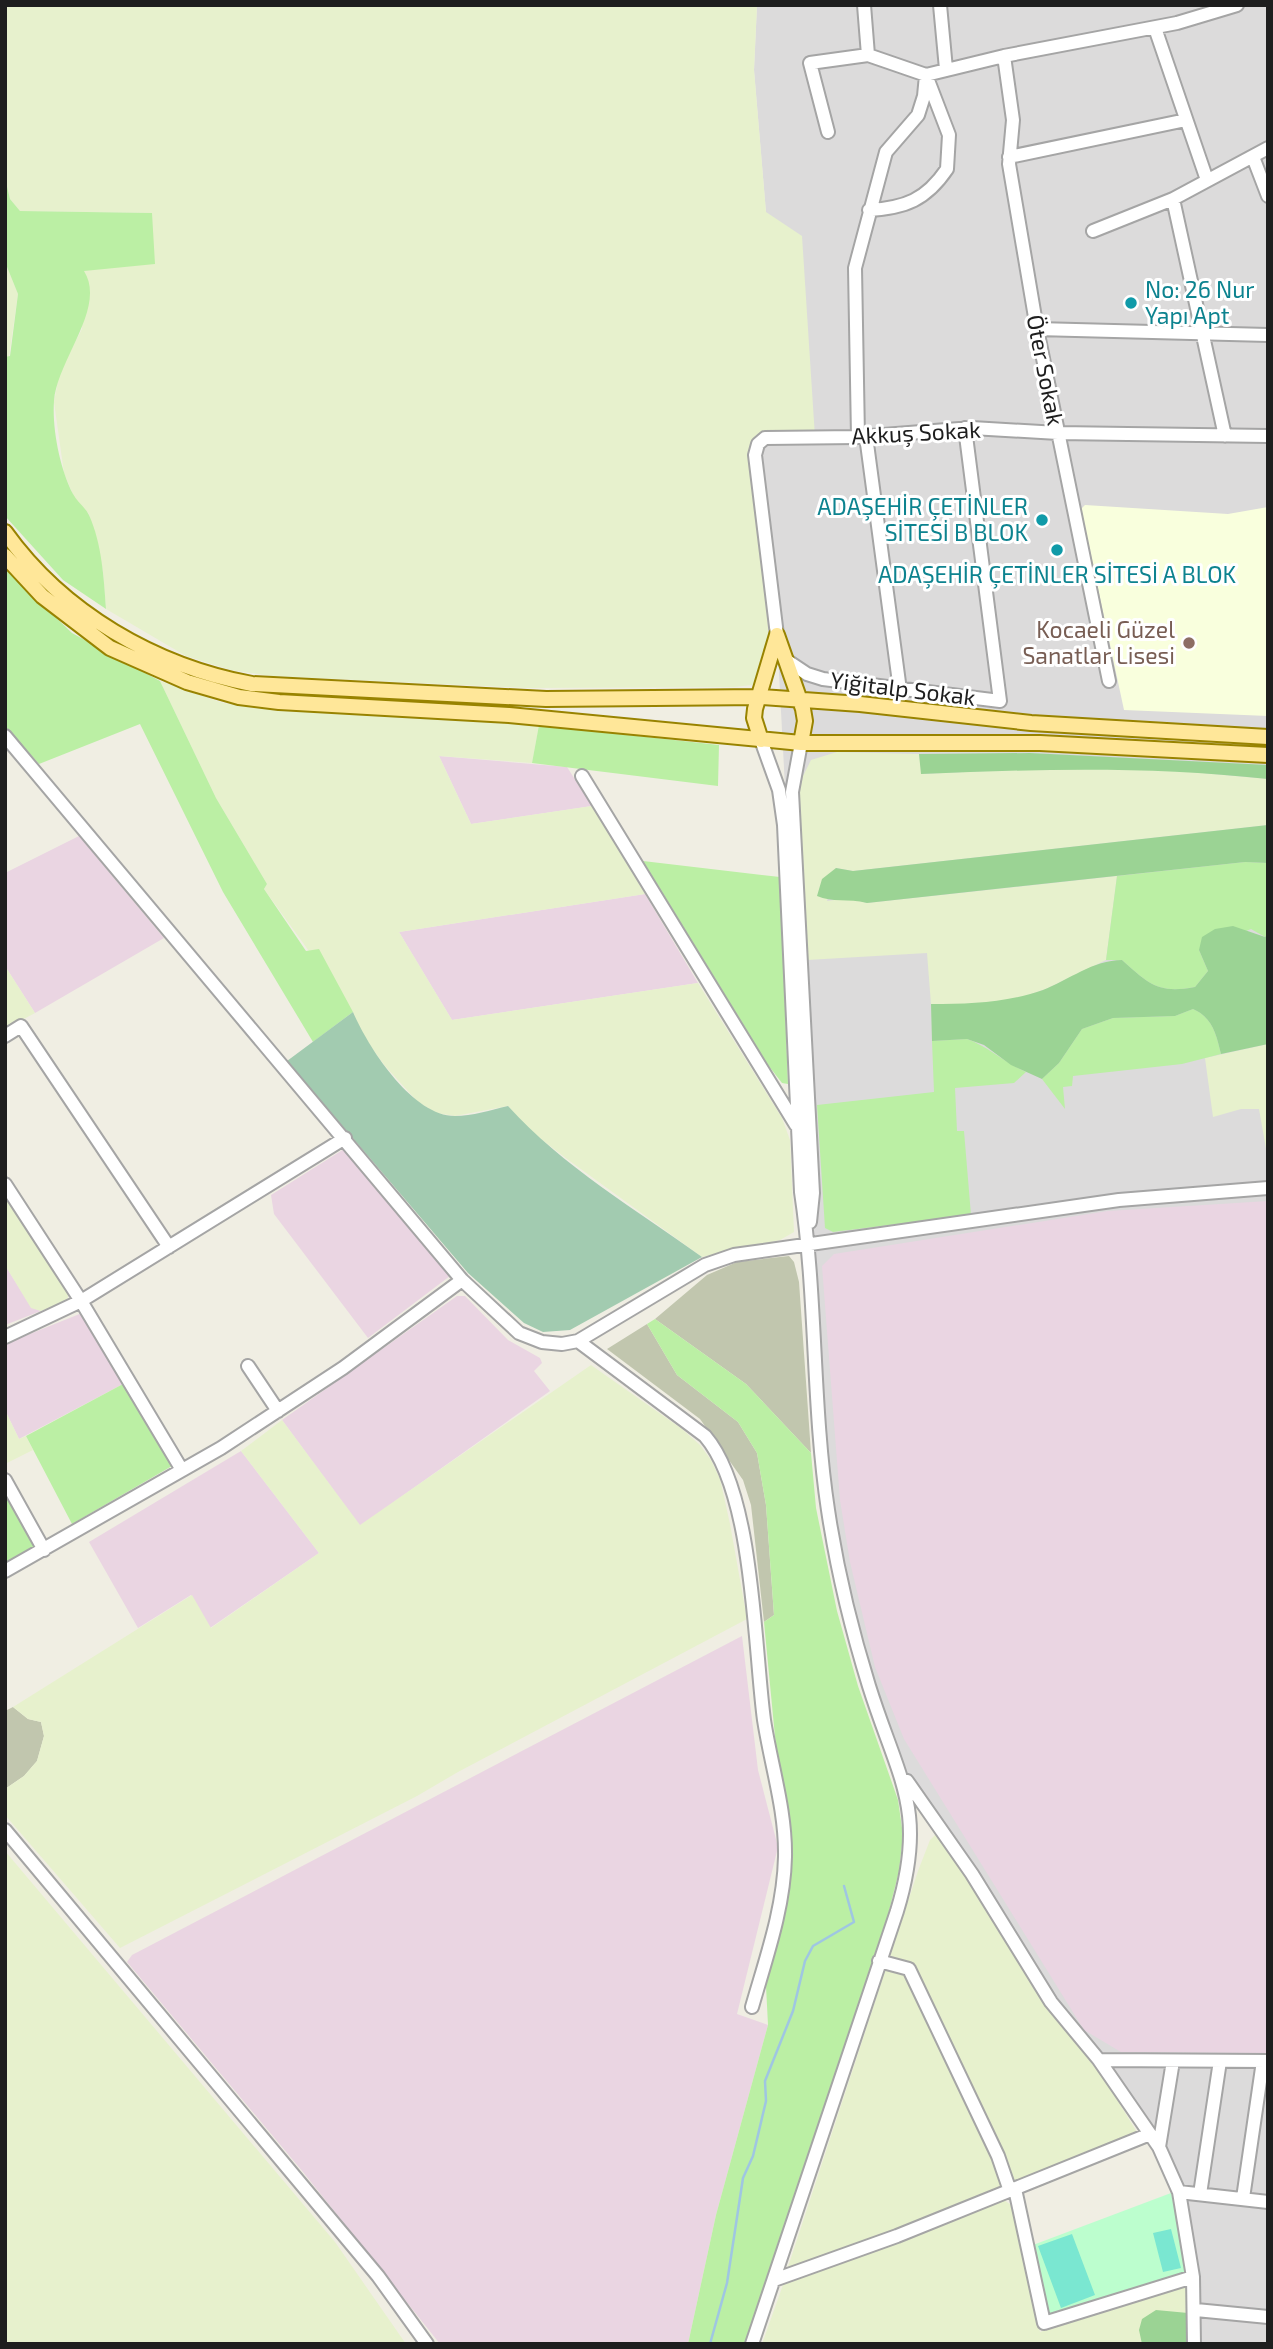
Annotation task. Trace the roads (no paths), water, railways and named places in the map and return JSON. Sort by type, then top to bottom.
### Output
[{"type":"main road","points":[[5,532],[65,597],[111,630],[162,657],[232,680],[276,687],[546,699],[761,696],[1013,721],[1268,737]]},
{"type":"main road","points":[[5,556],[42,596],[110,648],[165,674],[219,692],[279,702],[509,715],[801,743],[1040,743],[1268,755]]},
{"type":"main road","points":[[777,635],[805,721],[801,743]]},
{"type":"main road","points":[[761,740],[754,718],[777,635]]},
{"type":"street","points":[[863,5],[869,55]]},
{"type":"street","points":[[940,5],[946,69]]},
{"type":"street","points":[[828,132],[810,63],[869,55],[926,75],[1004,56],[1155,28],[1237,5]]},
{"type":"street","points":[[1155,28],[1207,180]]},
{"type":"street","name":"Öter Sokak","points":[[1004,56],[1013,120],[1009,157],[1037,329],[1109,681]]},
{"type":"street","points":[[900,690],[862,436],[855,268],[886,152],[918,115],[926,75]]},
{"type":"street","points":[[869,210],[904,206],[918,199],[947,169],[949,135],[926,75]]},
{"type":"street","points":[[1009,157],[1186,120]]},
{"type":"street","points":[[1093,231],[1173,199],[1268,148]]},
{"type":"street","points":[[1253,157],[1268,196]]},
{"type":"street","points":[[1173,199],[1226,436]]},
{"type":"street","points":[[1037,329],[1268,335]]},
{"type":"street","name":"Akkuş Sokak","points":[[777,635],[756,449],[765,438],[862,436],[965,428],[1058,433],[1268,436]]},
{"type":"street","name":"Yiğitalp Sokak","points":[[786,660],[807,674],[823,679],[1000,701],[965,428]]},
{"type":"street","points":[[1000,701],[1013,721]]},
{"type":"street","points":[[5,736],[462,1280],[519,1333],[553,1344],[578,1341],[705,1265],[734,1255],[1119,1200],[1268,1188]]},
{"type":"street","points":[[752,2344],[878,1961],[897,1911],[910,1860],[910,1809],[902,1776],[858,1651],[832,1540],[820,1437],[809,1243],[801,1192],[783,814],[779,790],[761,740]]},
{"type":"street","points":[[801,743],[792,792],[813,1193],[809,1243]]},
{"type":"street","points":[[5,758],[19,752]]},
{"type":"street","points":[[582,776],[798,1128]]},
{"type":"street","points":[[5,1036],[21,1026],[169,1247]]},
{"type":"street","points":[[5,1337],[81,1301],[345,1138]]},
{"type":"street","points":[[5,1184],[81,1301],[182,1470]]},
{"type":"street","points":[[5,1571],[182,1470],[278,1411],[344,1368],[462,1280]]},
{"type":"street","points":[[578,1341],[705,1436],[720,1457],[734,1498],[752,1594],[764,1716],[784,1827],[785,1854],[778,1914],[752,2007]]},
{"type":"street","points":[[248,1366],[278,1411]]},
{"type":"street","points":[[5,1479],[44,1550]]},
{"type":"street","points":[[902,1776],[972,1874],[1051,2002],[1100,2060],[1159,2147],[1179,2192],[1193,2277],[1196,2310],[1194,2344]]},
{"type":"street","points":[[5,1830],[379,2276],[427,2344]]},
{"type":"street","points":[[878,1961],[909,1969],[998,2156],[1013,2190],[1044,2323],[1193,2277]]},
{"type":"street","points":[[1100,2060],[1265,2061],[1243,2198]]},
{"type":"street","points":[[1159,2147],[1173,2061]]},
{"type":"street","points":[[1200,2194],[1220,2061]]},
{"type":"street","points":[[774,2280],[897,2236],[1150,2134]]},
{"type":"street","points":[[1179,2192],[1268,2202]]},
{"type":"street","points":[[1196,2310],[1268,2317]]},
{"type":"waterway","points":[[710,2344],[727,2283],[743,2178],[753,2156],[766,2101],[765,2081],[793,2011],[805,1961],[813,1946],[854,1922],[844,1886]]},
{"type":"place","name":"No: 26 Nur Yapı Apt","points":[[1131,303]]},
{"type":"place","name":"ADAŞEHİR ÇETİNLER SİTESİ B BLOK","points":[[1042,520]]},
{"type":"place","name":"ADAŞEHİR ÇETİNLER SİTESİ A BLOK","points":[[1057,550]]},
{"type":"place","name":"Kocaeli Güzel Sanatlar Lisesi","points":[[1189,643]]}]
